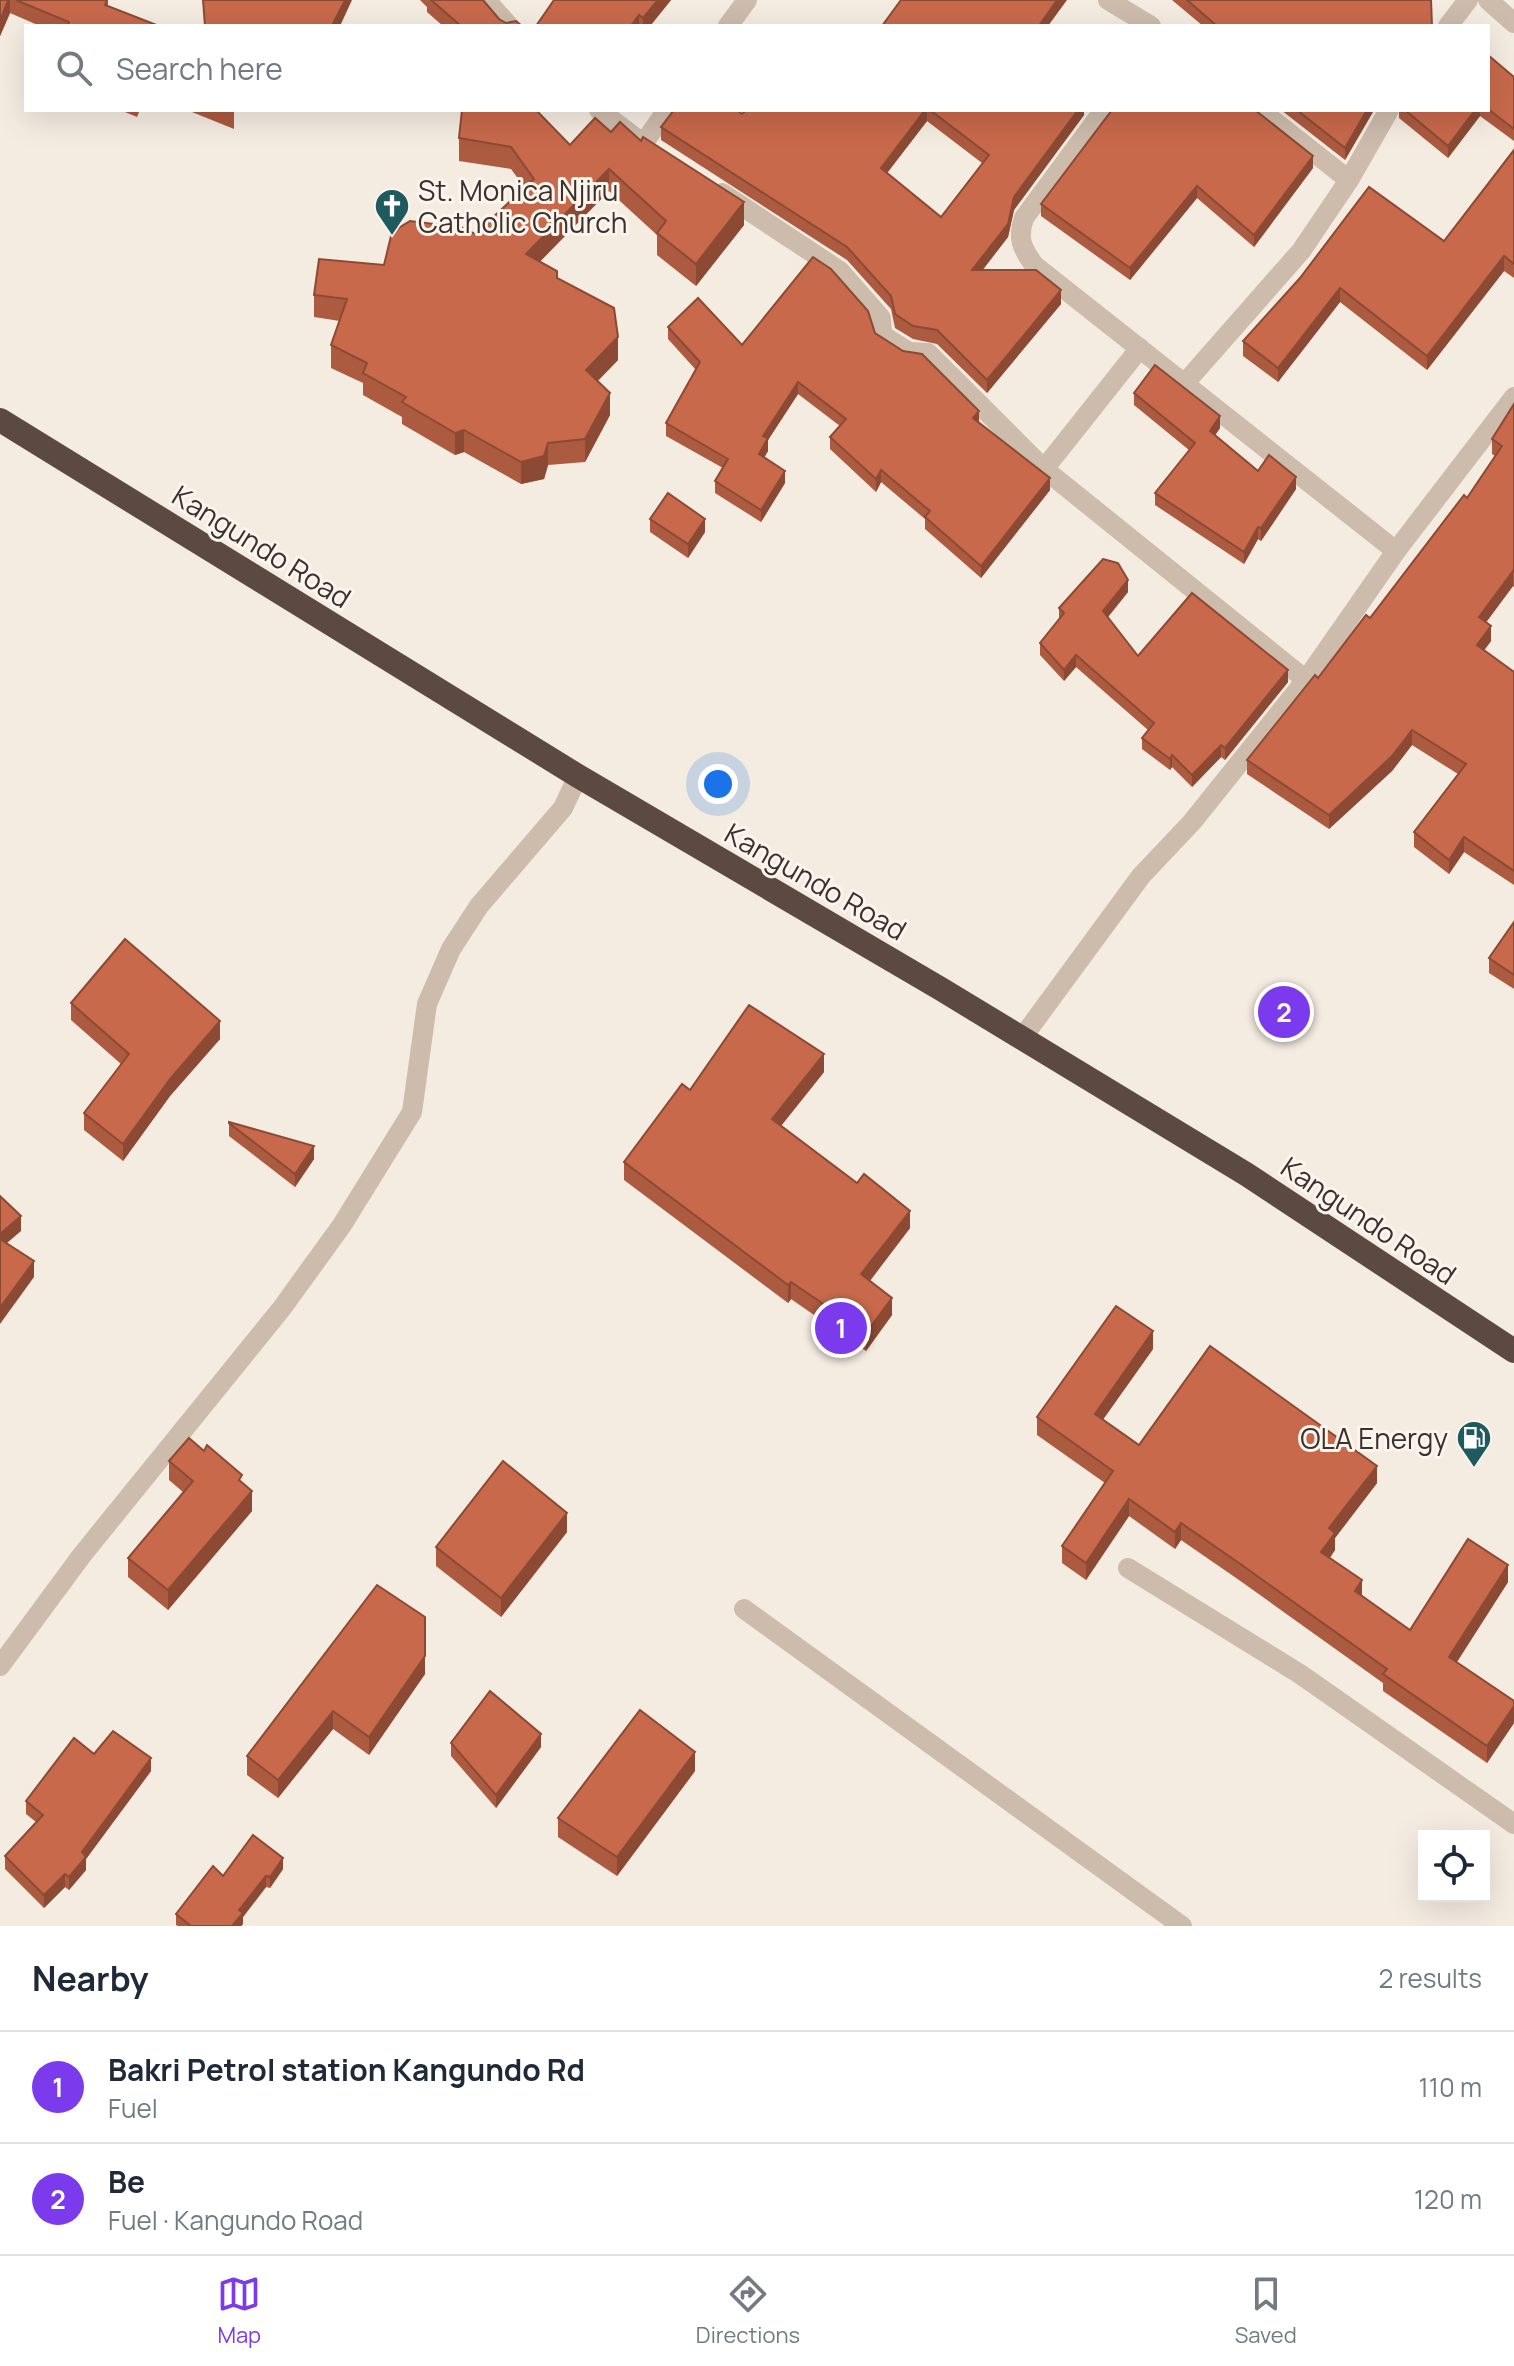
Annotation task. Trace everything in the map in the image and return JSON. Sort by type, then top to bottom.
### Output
[{"type":"highway","name":"Kangundo Road","points":[[0,420],[578,776],[1246,1174],[1514,1351]]},
{"type":"street","points":[[486,0],[507,24]]},
{"type":"street","points":[[729,24],[747,0]]},
{"type":"street","points":[[1108,0],[1148,24]]},
{"type":"street","points":[[1450,24],[1468,0]]},
{"type":"street","points":[[1488,0],[1514,23]]},
{"type":"street","points":[[602,112],[649,148],[666,112]]},
{"type":"street","points":[[1103,112],[1024,218],[1019,234],[1022,247],[1034,265],[1396,551]]},
{"type":"street","points":[[1263,112],[1349,180]]},
{"type":"street","points":[[1185,383],[1301,251],[1349,180],[1388,112]]},
{"type":"street","points":[[707,183],[840,271],[881,318],[882,335],[909,352],[928,353],[1044,469],[1306,680]]},
{"type":"street","points":[[1044,469],[1140,348]]},
{"type":"street","points":[[1022,1038],[1141,876],[1211,798],[1306,680],[1396,551],[1514,397]]},
{"type":"street","points":[[0,1666],[82,1555],[282,1308],[342,1225],[412,1112],[427,1004],[451,949],[479,906],[563,808],[578,776]]},
{"type":"street","points":[[1128,1568],[1300,1674],[1514,1824]]},
{"type":"street","points":[[744,1609],[1182,1926]]},
{"type":"building","points":[[0,0],[8,0],[0,21]]},
{"type":"building","points":[[16,0],[107,0],[105,5],[154,24],[68,24]]},
{"type":"building","points":[[203,0],[345,0],[333,24],[205,24]]},
{"type":"building","points":[[431,0],[483,0],[499,19],[520,24],[459,24]]},
{"type":"building","points":[[554,0],[658,0],[643,18],[639,15],[632,24],[537,24]]},
{"type":"building","points":[[901,0],[1057,0],[1040,24],[883,24]]},
{"type":"building","points":[[1187,0],[1431,0],[1432,24],[1215,24]]},
{"type":"building","points":[[1490,57],[1514,77],[1514,129],[1490,111]]},
{"type":"building","points":[[462,112],[538,112],[570,145],[595,118],[611,132],[620,122],[641,141],[643,137],[744,202],[696,264],[657,233],[666,221],[609,169],[526,254],[557,271],[557,278],[614,308],[618,337],[586,370],[610,393],[585,439],[548,443],[544,456],[521,462],[464,430],[455,433],[402,402],[406,397],[363,373],[367,363],[331,345],[347,299],[314,295],[319,259],[384,265],[392,232],[410,221],[450,226],[453,223],[475,234],[534,179],[511,147],[459,138]]},
{"type":"building","points":[[672,112],[923,112],[881,168],[941,217],[989,155],[933,112],[1077,112],[1014,197],[1008,224],[972,270],[1036,270],[1061,290],[987,380],[937,330],[913,326],[895,314],[891,296],[847,247],[661,127]]},
{"type":"building","points":[[1110,112],[1258,112],[1313,156],[1254,235],[1197,186],[1130,268],[1041,204]]},
{"type":"building","points":[[1300,112],[1366,112],[1345,148]]},
{"type":"building","points":[[1407,112],[1474,112],[1448,146]]},
{"type":"building","points":[[1514,150],[1514,264],[1504,256],[1427,356],[1340,288],[1278,368],[1243,341],[1300,278],[1369,187],[1444,241]]},
{"type":"building","points":[[813,257],[831,269],[868,311],[875,333],[903,351],[922,354],[979,411],[973,418],[1050,478],[981,566],[925,517],[930,511],[881,470],[876,479],[830,437],[846,419],[798,382],[763,436],[768,438],[759,454],[785,471],[761,510],[715,481],[728,459],[666,423],[700,362],[668,327],[698,298],[742,345]]},
{"type":"building","points":[[1155,365],[1220,416],[1210,431],[1258,471],[1269,455],[1296,477],[1261,528],[1258,527],[1244,552],[1155,493],[1195,443],[1134,393]]},
{"type":"building","points":[[1514,404],[1514,572],[1479,617],[1491,626],[1477,645],[1514,672],[1514,871],[1464,837],[1449,860],[1414,832],[1466,764],[1412,730],[1392,756],[1329,815],[1247,760],[1315,675],[1318,678],[1366,615],[1370,618],[1464,495],[1467,498],[1502,446],[1492,439]]},
{"type":"building","points":[[668,493],[705,519],[688,544],[650,519]]},
{"type":"building","points":[[1103,559],[1118,563],[1128,580],[1103,611],[1138,656],[1192,593],[1288,670],[1225,748],[1221,745],[1192,775],[1172,755],[1170,759],[1142,738],[1154,723],[1076,655],[1064,670],[1040,643],[1064,613],[1059,608]]},
{"type":"building","points":[[1514,922],[1514,975],[1489,958]]},
{"type":"building","points":[[125,939],[220,1021],[170,1079],[123,1144],[84,1113],[129,1054],[71,1003]]},
{"type":"building","points":[[749,1005],[824,1054],[772,1119],[857,1183],[864,1174],[910,1211],[861,1274],[892,1298],[866,1333],[791,1282],[788,1285],[624,1162],[682,1084],[690,1090]]},
{"type":"building","points":[[229,1122],[314,1146],[295,1174]]},
{"type":"building","points":[[0,1196],[21,1216],[0,1234]]},
{"type":"building","points":[[0,1239],[34,1261],[0,1308]]},
{"type":"building","points":[[1116,1306],[1153,1331],[1095,1414],[1139,1445],[1210,1346],[1377,1466],[1329,1528],[1335,1533],[1321,1552],[1362,1580],[1355,1591],[1410,1630],[1468,1539],[1508,1565],[1449,1657],[1514,1701],[1514,1706],[1487,1746],[1383,1674],[1387,1669],[1181,1523],[1175,1532],[1129,1499],[1086,1563],[1062,1546],[1113,1471],[1037,1417]]},
{"type":"building","points":[[189,1438],[204,1451],[207,1445],[242,1475],[239,1480],[252,1491],[168,1590],[128,1558],[193,1481],[169,1461]]},
{"type":"building","points":[[503,1461],[567,1513],[501,1598],[436,1547]]},
{"type":"building","points":[[377,1585],[425,1617],[425,1656],[369,1737],[333,1711],[278,1780],[247,1756]]},
{"type":"building","points":[[490,1691],[541,1734],[496,1795],[451,1743]]},
{"type":"building","points":[[640,1710],[695,1752],[617,1857],[558,1818]]},
{"type":"building","points":[[113,1731],[151,1758],[82,1852],[86,1857],[69,1877],[65,1874],[44,1895],[5,1856],[43,1815],[26,1801],[74,1738],[94,1754]]},
{"type":"building","points":[[253,1835],[283,1858],[239,1910],[243,1913],[232,1926],[191,1926],[176,1914],[213,1866],[223,1876]]},
{"type":"place","name":"St. Monica Njiru Catholic Church","points":[[392,237]]},
{"type":"place","name":"Be","points":[[1284,1012]]},
{"type":"place","name":"Bakri Petrol station Kangundo Rd","points":[[841,1328]]},
{"type":"place","name":"OLA Energy","points":[[1474,1469]]}]
